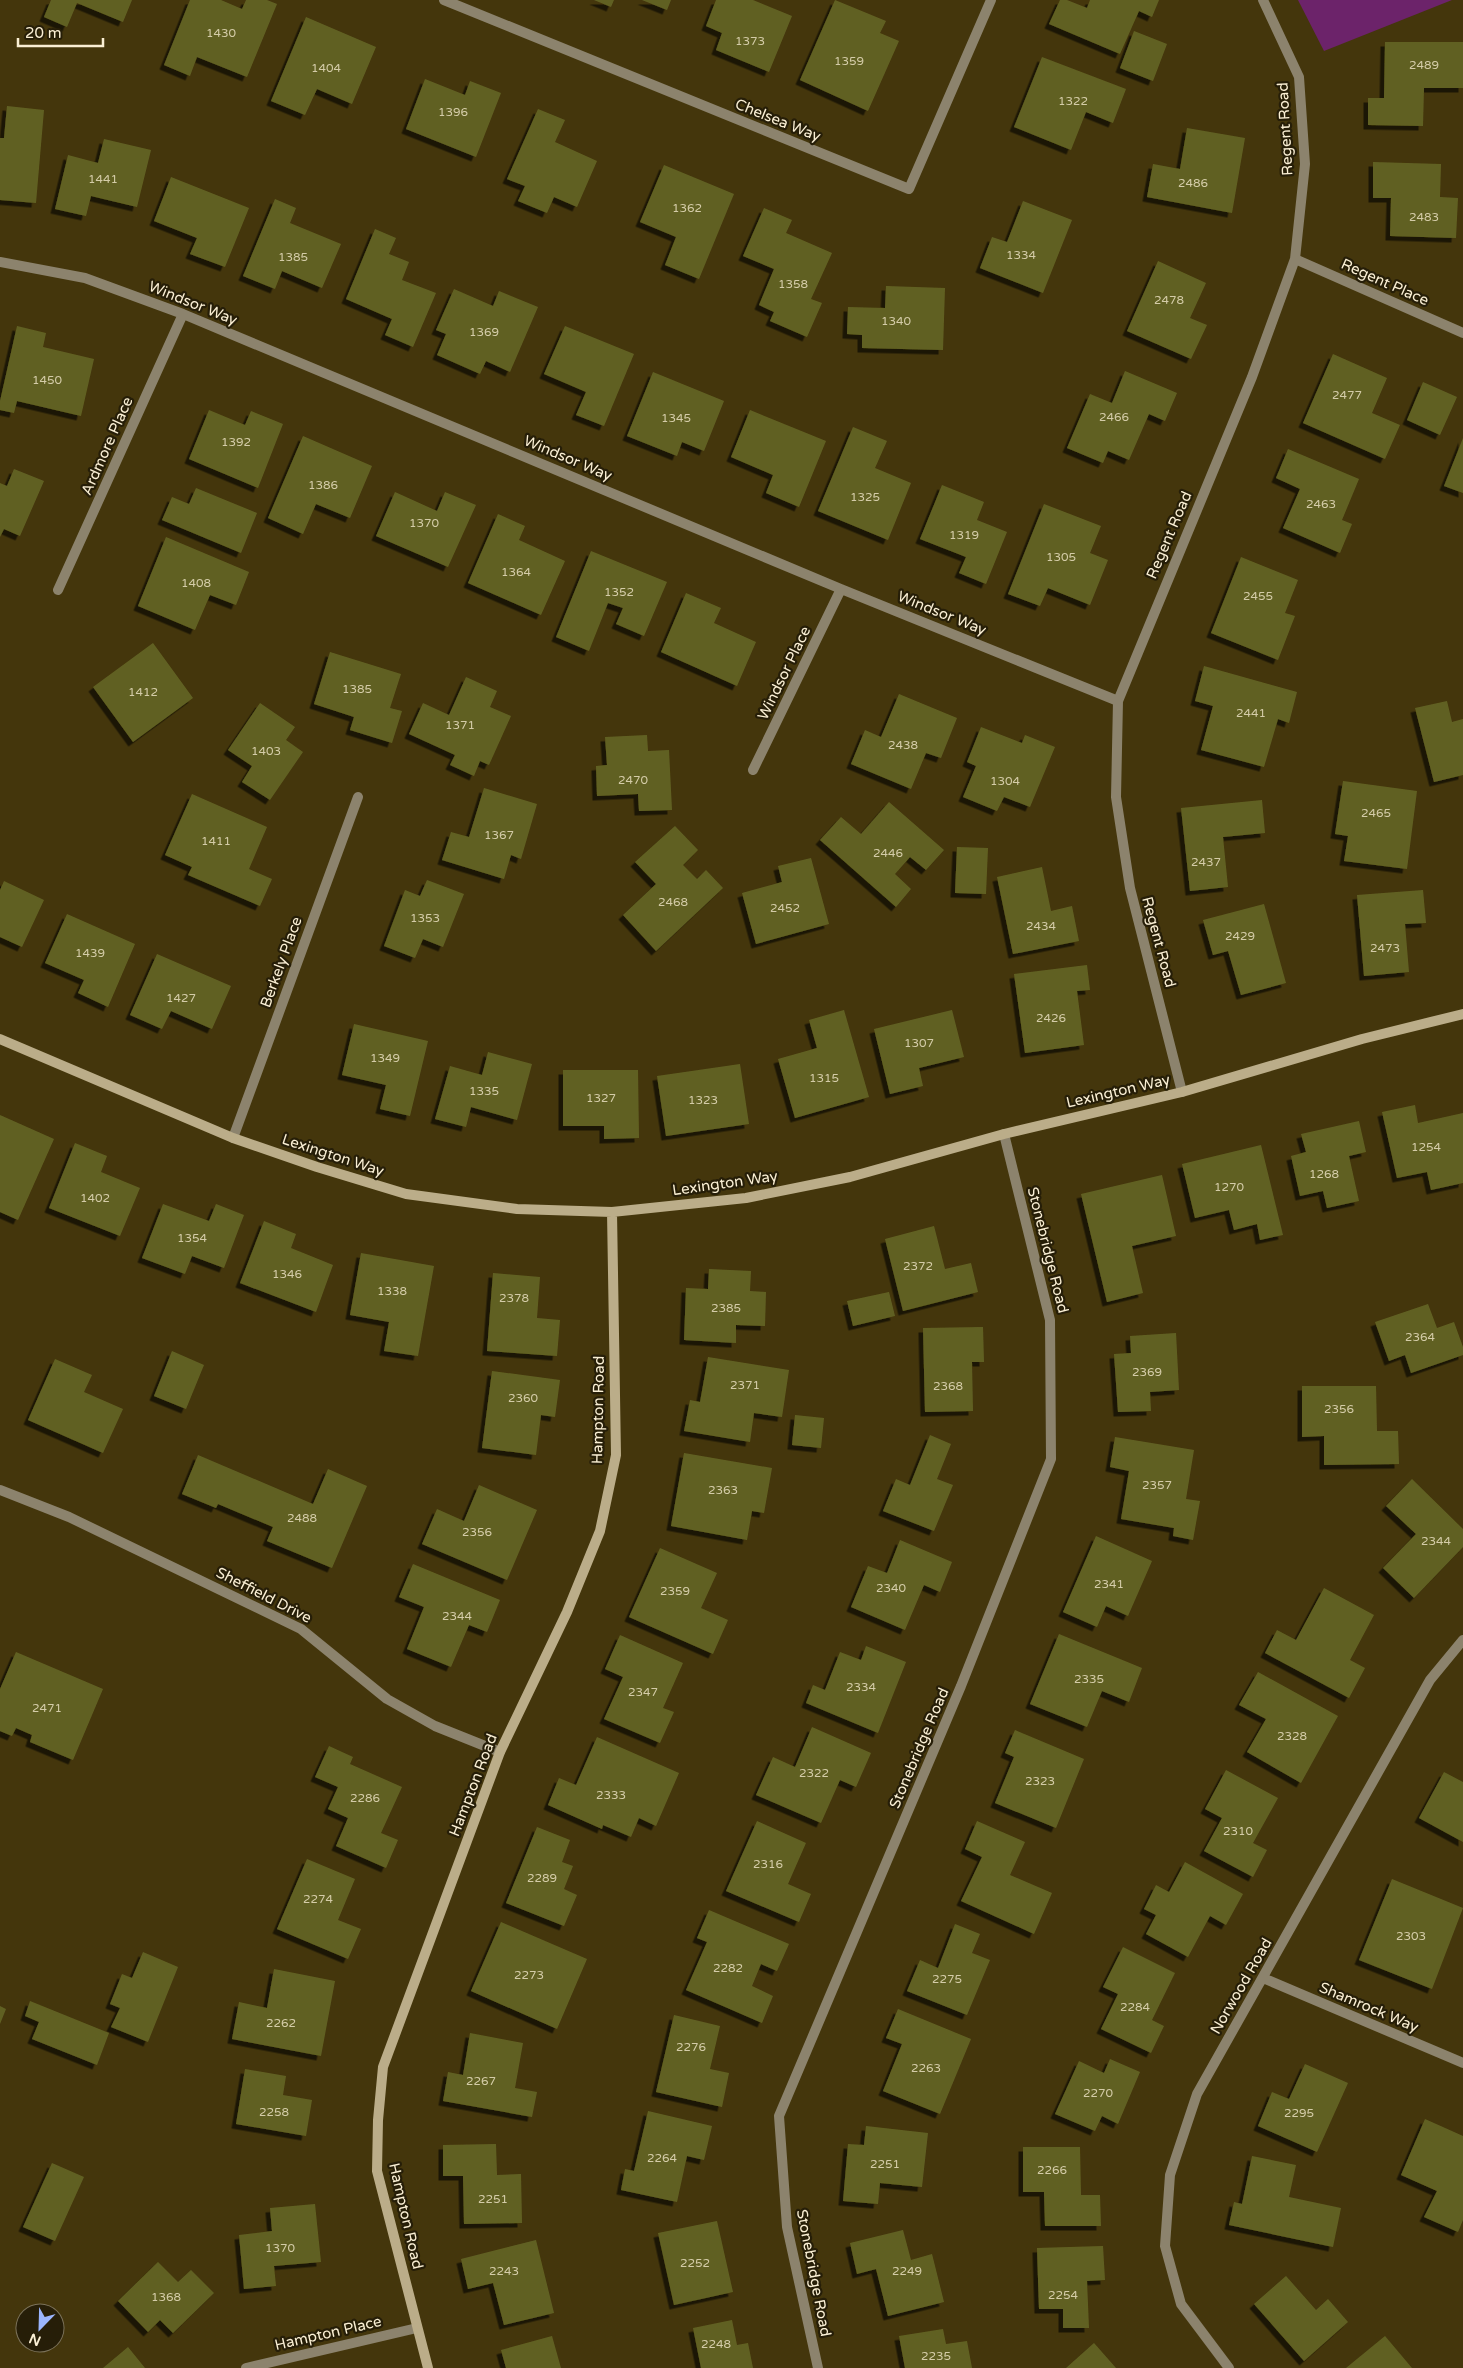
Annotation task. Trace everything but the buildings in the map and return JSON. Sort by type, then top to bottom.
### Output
[{"type":"street","name":"Chelsea Way","points":[[444,0],[909,190],[992,0]]},
{"type":"street","name":"Regent Road","points":[[1182,1092],[1130,888],[1116,797],[1118,701],[1252,377],[1295,259],[1305,164],[1299,77],[1263,0]]},
{"type":"street","name":"Regent Place","points":[[1295,259],[1463,333]]},
{"type":"street","name":"Windsor Way","points":[[0,262],[85,278],[183,314],[1118,701]]},
{"type":"street","name":"Ardmore Place","points":[[58,590],[183,314]]},
{"type":"street","name":"Windsor Place","points":[[753,770],[842,588]]},
{"type":"street","name":"Berkely Place","points":[[233,1138],[358,797]]},
{"type":"street","name":"Lexington Way","points":[[0,1039],[233,1138],[317,1167],[406,1194],[517,1209],[612,1212],[746,1198],[850,1177],[1004,1134],[1182,1092],[1362,1039],[1463,1014]]},
{"type":"street","name":"Stonebridge Road","points":[[818,2368],[787,2227],[779,2116],[962,1686],[1051,1459],[1050,1320],[1004,1134]]},
{"type":"street","name":"Hampton Road","points":[[428,2368],[377,2170],[378,2120],[383,2067],[500,1752],[567,1612],[600,1531],[616,1456],[612,1212]]},
{"type":"street","name":"Sheffield Drive","points":[[0,1490],[69,1517],[301,1629],[387,1699],[435,1726],[500,1752]]},
{"type":"street","name":"Norwood Road","points":[[1229,2368],[1181,2304],[1165,2246],[1170,2175],[1196,2094],[1430,1680],[1463,1640]]},
{"type":"street","name":"Shamrock Way","points":[[1263,1978],[1463,2063]]},
{"type":"street","name":"Hampton Place","points":[[246,2368],[417,2328]]},
{"type":"shaded area","points":[[1298,0],[1452,0],[1324,51]]}]
